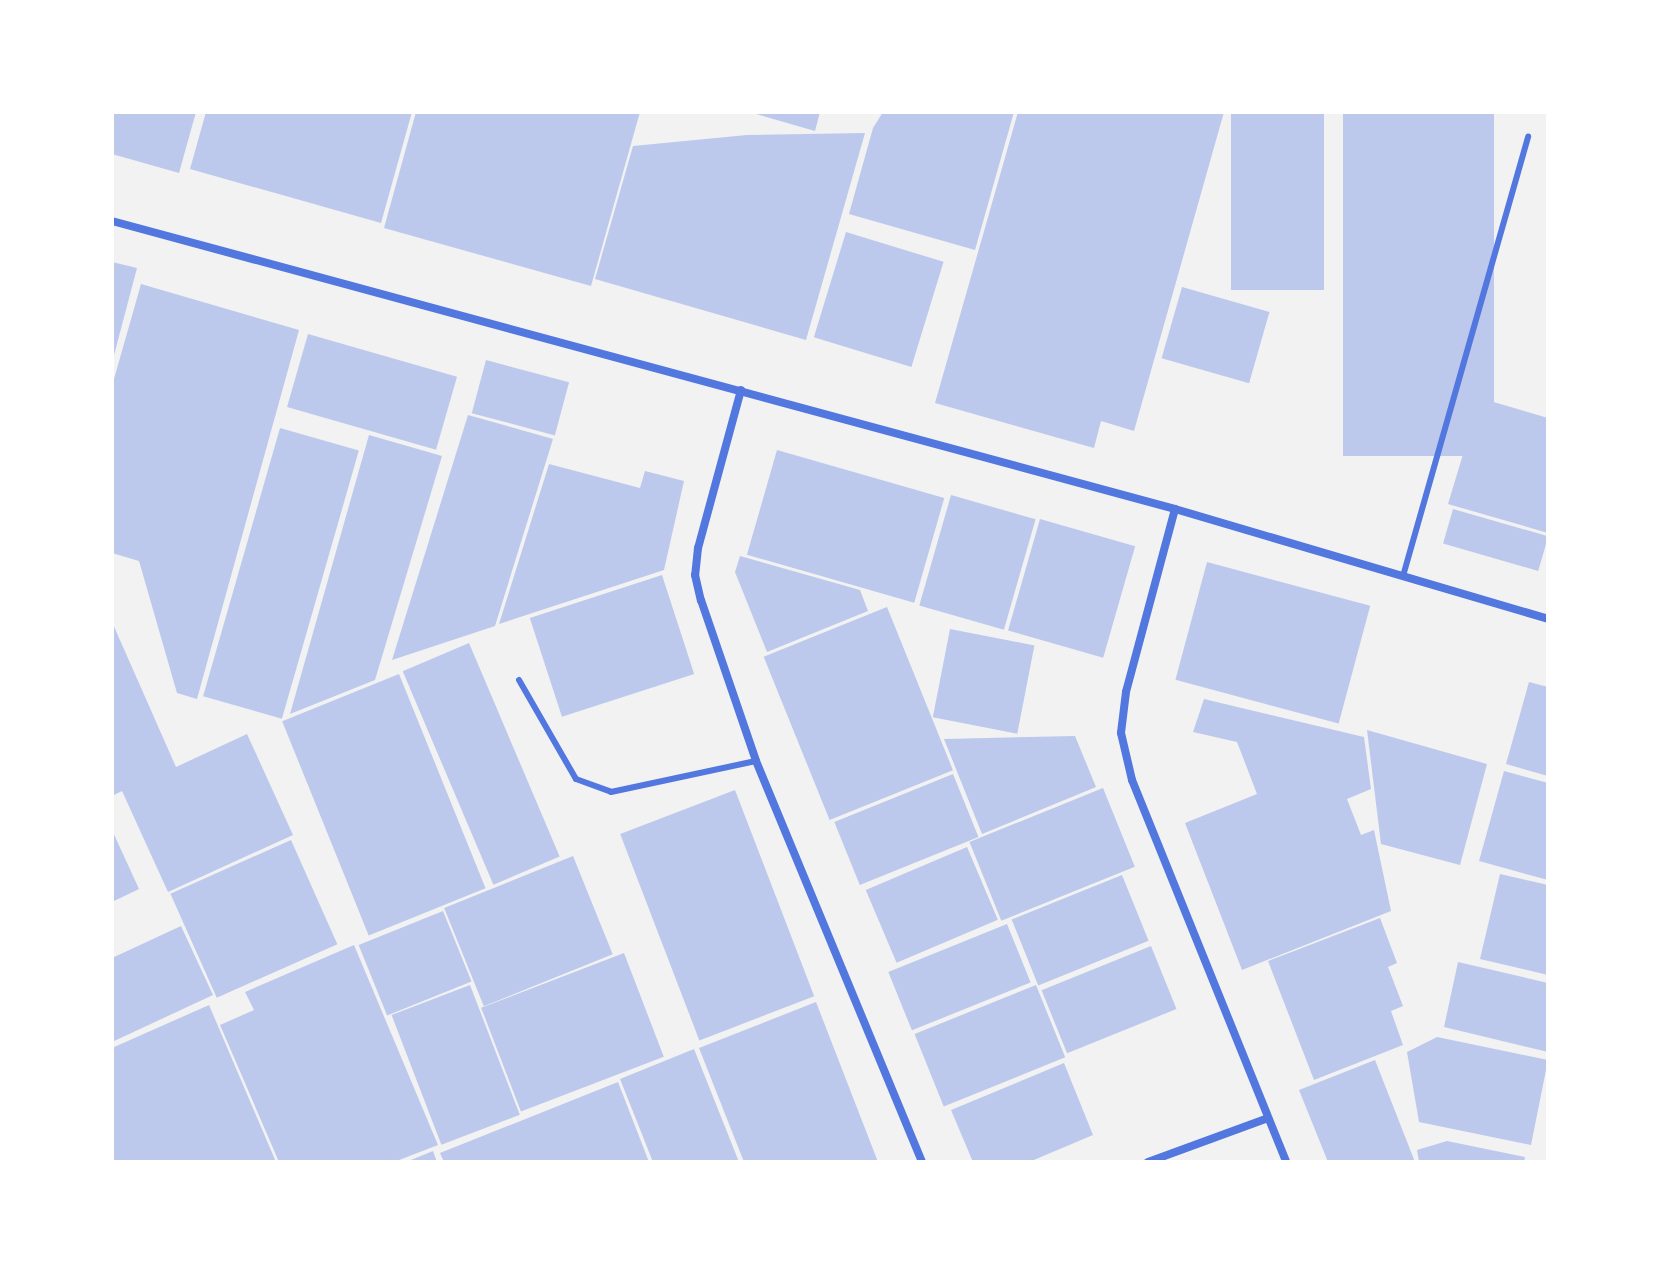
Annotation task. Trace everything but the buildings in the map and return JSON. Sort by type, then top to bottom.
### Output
[{"type":"street","points":[[112,221],[1175,509],[1548,619]]},
{"type":"street","points":[[741,390],[695,575],[756,761],[922,1162]]},
{"type":"street","points":[[1175,509],[1126,692],[1121,733],[1132,780],[1286,1162]]},
{"type":"street","points":[[1148,1162],[1268,1118]]},
{"type":"lane","points":[[1403,576],[1528,136]]},
{"type":"lane","points":[[519,680],[576,779],[611,792],[756,761]]}]
